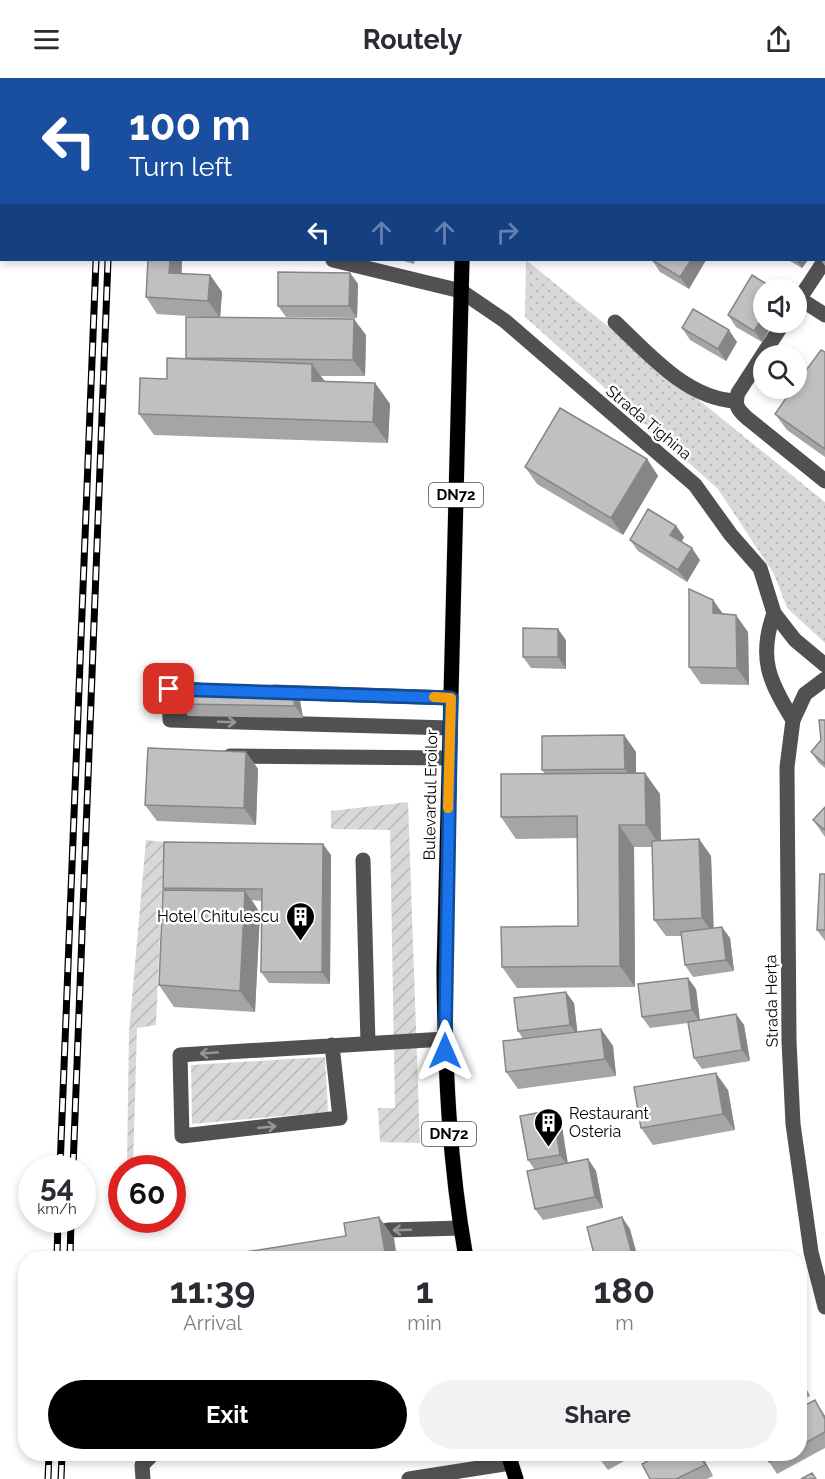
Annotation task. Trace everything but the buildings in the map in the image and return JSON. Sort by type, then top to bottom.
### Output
[{"type":"main road","name":"Bulevardul Eroilor","points":[[462,261],[449,758],[445,1039],[450,1140],[465,1251]]},
{"type":"main road","points":[[510,1461],[516,1479]]},
{"type":"street","points":[[337,261],[461,291]]},
{"type":"street","points":[[807,287],[824,261]]},
{"type":"street","name":"Strada Tighina","points":[[461,291],[505,321],[694,484],[731,536],[760,568],[774,613]]},
{"type":"street","points":[[807,306],[825,315]]},
{"type":"street","points":[[615,322],[677,378],[699,393],[720,400],[735,401]]},
{"type":"street","points":[[777,333],[735,401],[739,411],[825,481]]},
{"type":"street","points":[[774,613],[795,640],[825,664]]},
{"type":"street","points":[[774,613],[765,636],[766,659],[775,691],[793,720]]},
{"type":"street","name":"Strada Herța","points":[[825,679],[805,694],[793,720],[787,767],[789,1053],[793,1124],[812,1252],[825,1307]]},
{"type":"street","points":[[213,691],[169,689],[170,720],[450,728]]},
{"type":"street","points":[[256,692],[451,698]]},
{"type":"street","points":[[217,756],[449,758]]},
{"type":"street","points":[[363,860],[368,1043]]},
{"type":"street","points":[[332,1045],[340,1119],[182,1136],[180,1056],[267,1049],[332,1045],[445,1039]]},
{"type":"street","points":[[356,1237],[388,1230],[461,1228]]},
{"type":"street","points":[[142,1479],[142,1465],[146,1461]]},
{"type":"street","points":[[409,1479],[495,1461]]},
{"type":"shaded area","points":[[527,261],[825,502],[825,643],[787,608],[774,574],[718,489],[525,317]]},
{"type":"shaded area","points":[[408,802],[420,1143],[380,1142],[378,1108],[395,1108],[390,830],[331,829],[331,811]]},
{"type":"shaded area","points":[[146,840],[164,842],[156,1025],[137,1028],[133,1155],[127,1155],[129,1032]]},
{"type":"shaded area","points":[[325,1057],[328,1112],[192,1124],[191,1065]]},
{"type":"railway","points":[[61,1155],[96,261]]},
{"type":"railway","points":[[74,1155],[108,261]]},
{"type":"railway","points":[[57,1251],[58,1233]]},
{"type":"railway","points":[[70,1251],[71,1233]]},
{"type":"railway","points":[[48,1479],[49,1461]]},
{"type":"railway","points":[[61,1479],[62,1461]]},
{"type":"slow traffic","points":[[434,697],[451,698],[448,808]]},
{"type":"place","name":"Hotel Chitulescu","points":[[300,942]]},
{"type":"place","name":"Restaurant Osteria","points":[[548,1148]]},
{"type":"route","points":[[169,689],[451,698],[444,971],[445,1051]]}]
